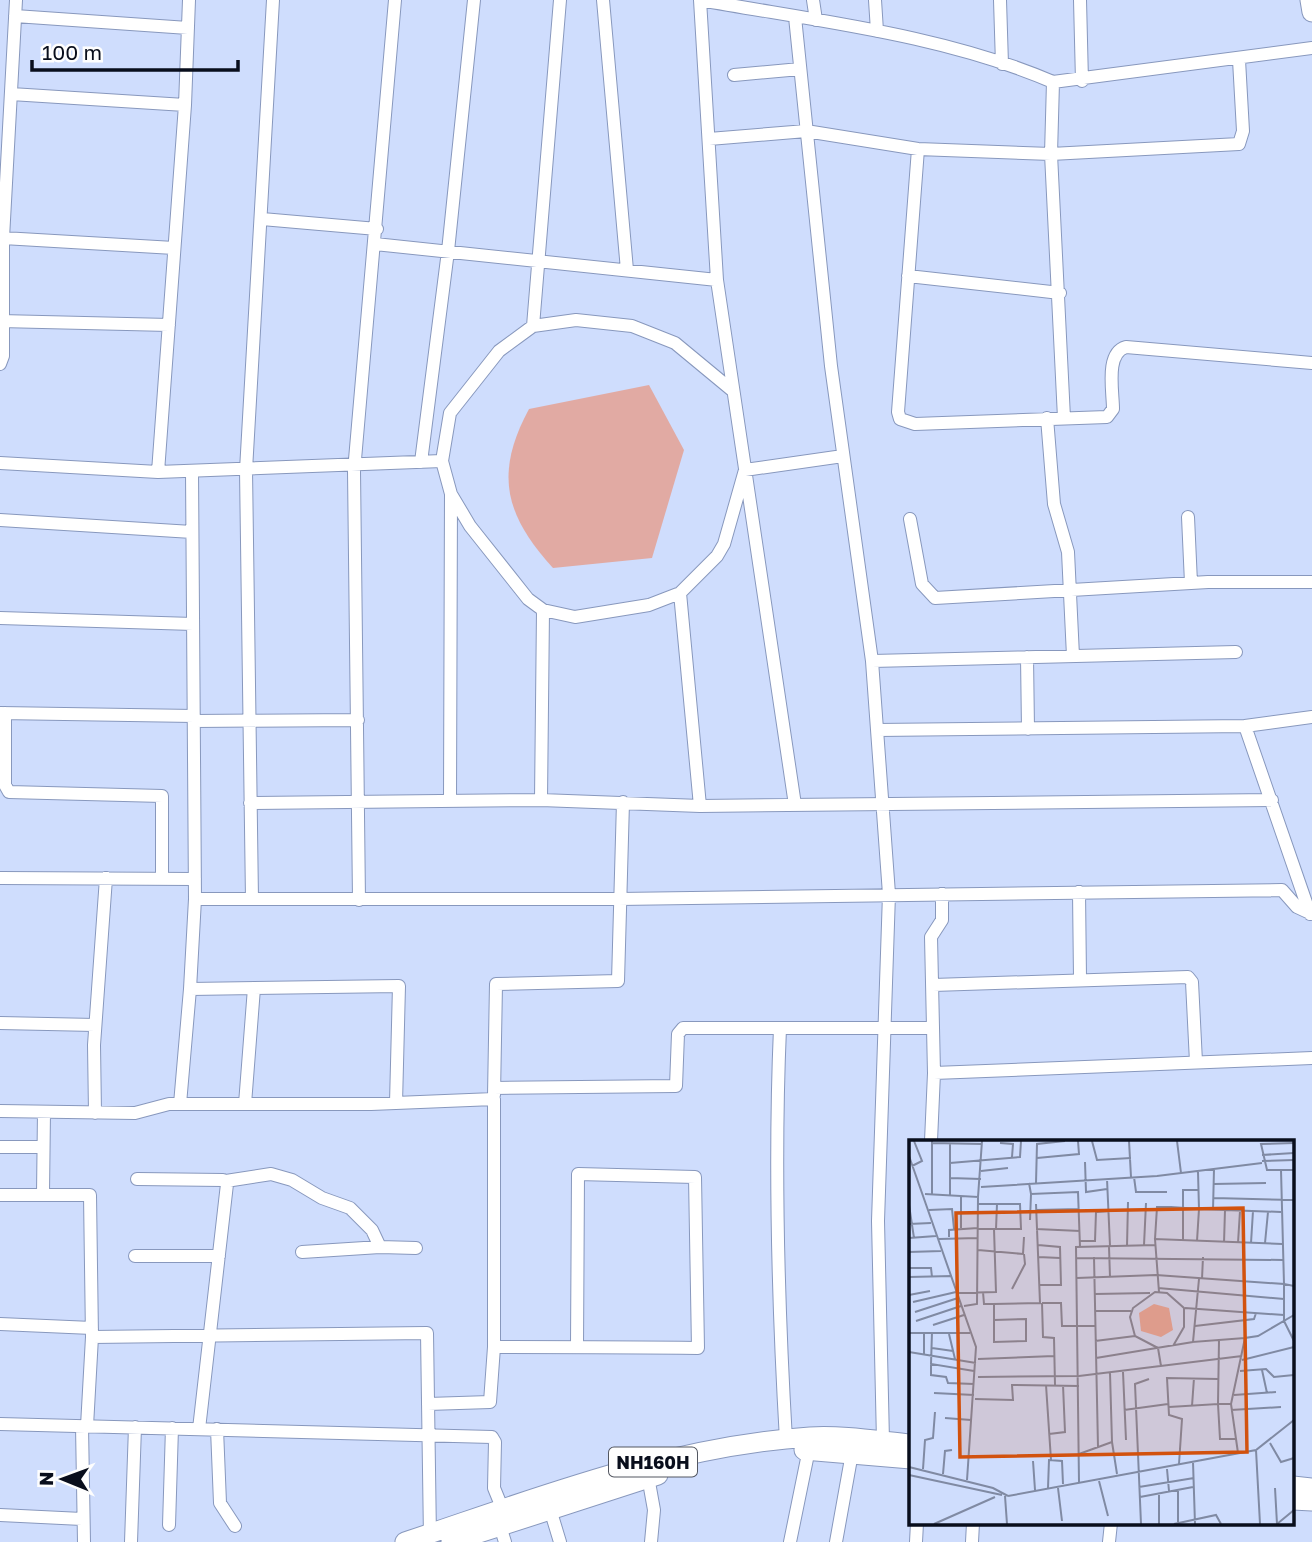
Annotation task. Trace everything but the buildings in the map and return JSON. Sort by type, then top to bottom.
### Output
[{"type":"main road","points":[[1310,0],[1312,12]]},
{"type":"main road","name":"NH160H","points":[[405,1542],[503,1526],[646,1471],[724,1446],[813,1437],[909,1444]]},
{"type":"main road","name":"NH160H","points":[[453,1542],[550,1509],[646,1471],[713,1460],[809,1450],[909,1459]]},
{"type":"main road","points":[[1294,1486],[1312,1488]]},
{"type":"main road","points":[[1294,1500],[1312,1501]]},
{"type":"street","points":[[0,364],[4,160],[16,0]]},
{"type":"street","points":[[158,472],[185,105],[189,0]]},
{"type":"street","points":[[252,899],[246,470],[273,0]]},
{"type":"street","points":[[359,900],[354,467],[376,244],[395,0]]},
{"type":"street","points":[[421,462],[448,251],[474,0]]},
{"type":"street","points":[[533,326],[560,0]]},
{"type":"street","points":[[603,0],[627,270]]},
{"type":"street","points":[[795,805],[717,280],[700,0],[877,32],[1002,64],[1053,82],[1082,81],[1312,48]]},
{"type":"street","points":[[813,0],[816,20]]},
{"type":"street","points":[[875,0],[877,32]]},
{"type":"street","points":[[1000,0],[1002,64]]},
{"type":"street","points":[[1080,0],[1082,81]]},
{"type":"street","points":[[15,16],[188,28]]},
{"type":"street","points":[[795,17],[843,456],[872,661],[889,894],[878,1221],[883,1441]]},
{"type":"street","points":[[709,139],[806,131],[918,149],[1051,154],[1239,144],[1243,131],[1239,60]]},
{"type":"street","points":[[734,75],[800,69]]},
{"type":"street","points":[[1053,82],[1051,154],[1060,293],[1064,418]]},
{"type":"street","points":[[11,94],[185,105]]},
{"type":"street","points":[[918,149],[898,412],[900,419],[915,424],[1047,418],[1098,419],[1112,414],[1113,357],[1126,347],[1312,363]]},
{"type":"street","points":[[262,219],[377,229]]},
{"type":"street","points":[[2,238],[174,248]]},
{"type":"street","points":[[376,244],[717,280]]},
{"type":"street","points":[[908,276],[1060,293]]},
{"type":"street","points":[[450,800],[451,494],[442,461],[450,414],[499,351],[533,326],[576,320],[632,326],[675,343],[733,391]]},
{"type":"street","points":[[1,321],[169,325]]},
{"type":"street","points":[[1047,418],[1054,504],[1068,552],[1073,656]]},
{"type":"street","points":[[745,470],[843,456]]},
{"type":"street","points":[[0,463],[158,472],[354,467],[442,461]]},
{"type":"street","points":[[451,494],[487,548],[528,599],[543,610],[566,616],[590,616],[649,605],[680,593],[717,556],[724,544],[745,470]]},
{"type":"street","points":[[180,1104],[195,899],[192,471]]},
{"type":"street","points":[[1188,517],[1191,583]]},
{"type":"street","points":[[910,519],[922,584],[930,596],[1191,583],[1312,582]]},
{"type":"street","points":[[0,520],[192,532]]},
{"type":"street","points":[[680,593],[700,806]]},
{"type":"street","points":[[541,800],[543,610]]},
{"type":"street","points":[[0,618],[193,625]]},
{"type":"street","points":[[872,661],[1236,652]]},
{"type":"street","points":[[1027,657],[1028,729]]},
{"type":"street","points":[[162,878],[162,796],[9,792],[5,785],[2,713],[249,720],[358,720]]},
{"type":"street","points":[[877,730],[1245,726],[1312,717]]},
{"type":"street","points":[[1245,726],[1311,914]]},
{"type":"street","points":[[250,803],[541,800],[700,806],[1272,800]]},
{"type":"street","points":[[428,1404],[490,1402],[494,1347],[496,984],[618,981],[623,802]]},
{"type":"street","points":[[0,878],[195,879]]},
{"type":"street","points":[[95,1112],[95,1025],[106,878]]},
{"type":"street","points":[[195,899],[619,899],[1282,890],[1297,907],[1311,914]]},
{"type":"street","points":[[1079,892],[1080,978]]},
{"type":"street","points":[[931,1140],[934,1073],[931,937],[942,920],[942,894]]},
{"type":"street","points":[[933,985],[1080,978],[1191,979],[1196,1062]]},
{"type":"street","points":[[190,989],[399,986],[396,1103]]},
{"type":"street","points":[[246,1104],[254,988]]},
{"type":"street","points":[[0,1024],[95,1025]]},
{"type":"street","points":[[780,1028],[776,1111],[779,1324],[786,1440]]},
{"type":"street","points":[[0,1111],[135,1113],[180,1104],[396,1103],[494,1094],[676,1086],[680,1029],[933,1028]]},
{"type":"street","points":[[934,1073],[1312,1058]]},
{"type":"street","points":[[43,1193],[44,1112]]},
{"type":"street","points":[[0,1147],[43,1147]]},
{"type":"street","points":[[137,1179],[226,1181],[271,1174],[292,1180],[322,1198],[350,1208],[372,1230],[380,1247]]},
{"type":"street","points":[[494,1347],[577,1348],[698,1348],[695,1177],[578,1174],[577,1348]]},
{"type":"street","points":[[199,1429],[226,1181]]},
{"type":"street","points":[[0,1195],[43,1193],[91,1196],[92,1333],[85,1426],[83,1542]]},
{"type":"street","points":[[302,1252],[380,1247],[416,1248]]},
{"type":"street","points":[[135,1256],[219,1256]]},
{"type":"street","points":[[0,1324],[92,1333],[210,1336],[427,1333],[430,1538]]},
{"type":"street","points":[[0,1424],[494,1439],[494,1488],[503,1526]]},
{"type":"street","points":[[131,1542],[135,1427]]},
{"type":"street","points":[[169,1525],[172,1428]]},
{"type":"street","points":[[217,1429],[220,1503],[235,1526]]},
{"type":"street","points":[[790,1542],[809,1450]]},
{"type":"street","points":[[836,1542],[852,1453]]},
{"type":"street","points":[[646,1471],[654,1510],[651,1542]]},
{"type":"street","points":[[550,1509],[560,1542]]},
{"type":"street","points":[[0,1515],[82,1518]]},
{"type":"street","points":[[916,1542],[917,1524]]},
{"type":"street","points":[[972,1542],[974,1524]]},
{"type":"street","points":[[1109,1542],[1111,1524]]},
{"type":"shaded area","points":[[649,385],[684,450],[652,558],[553,568],[524,530],[510,493],[511,454],[529,409]]}]
